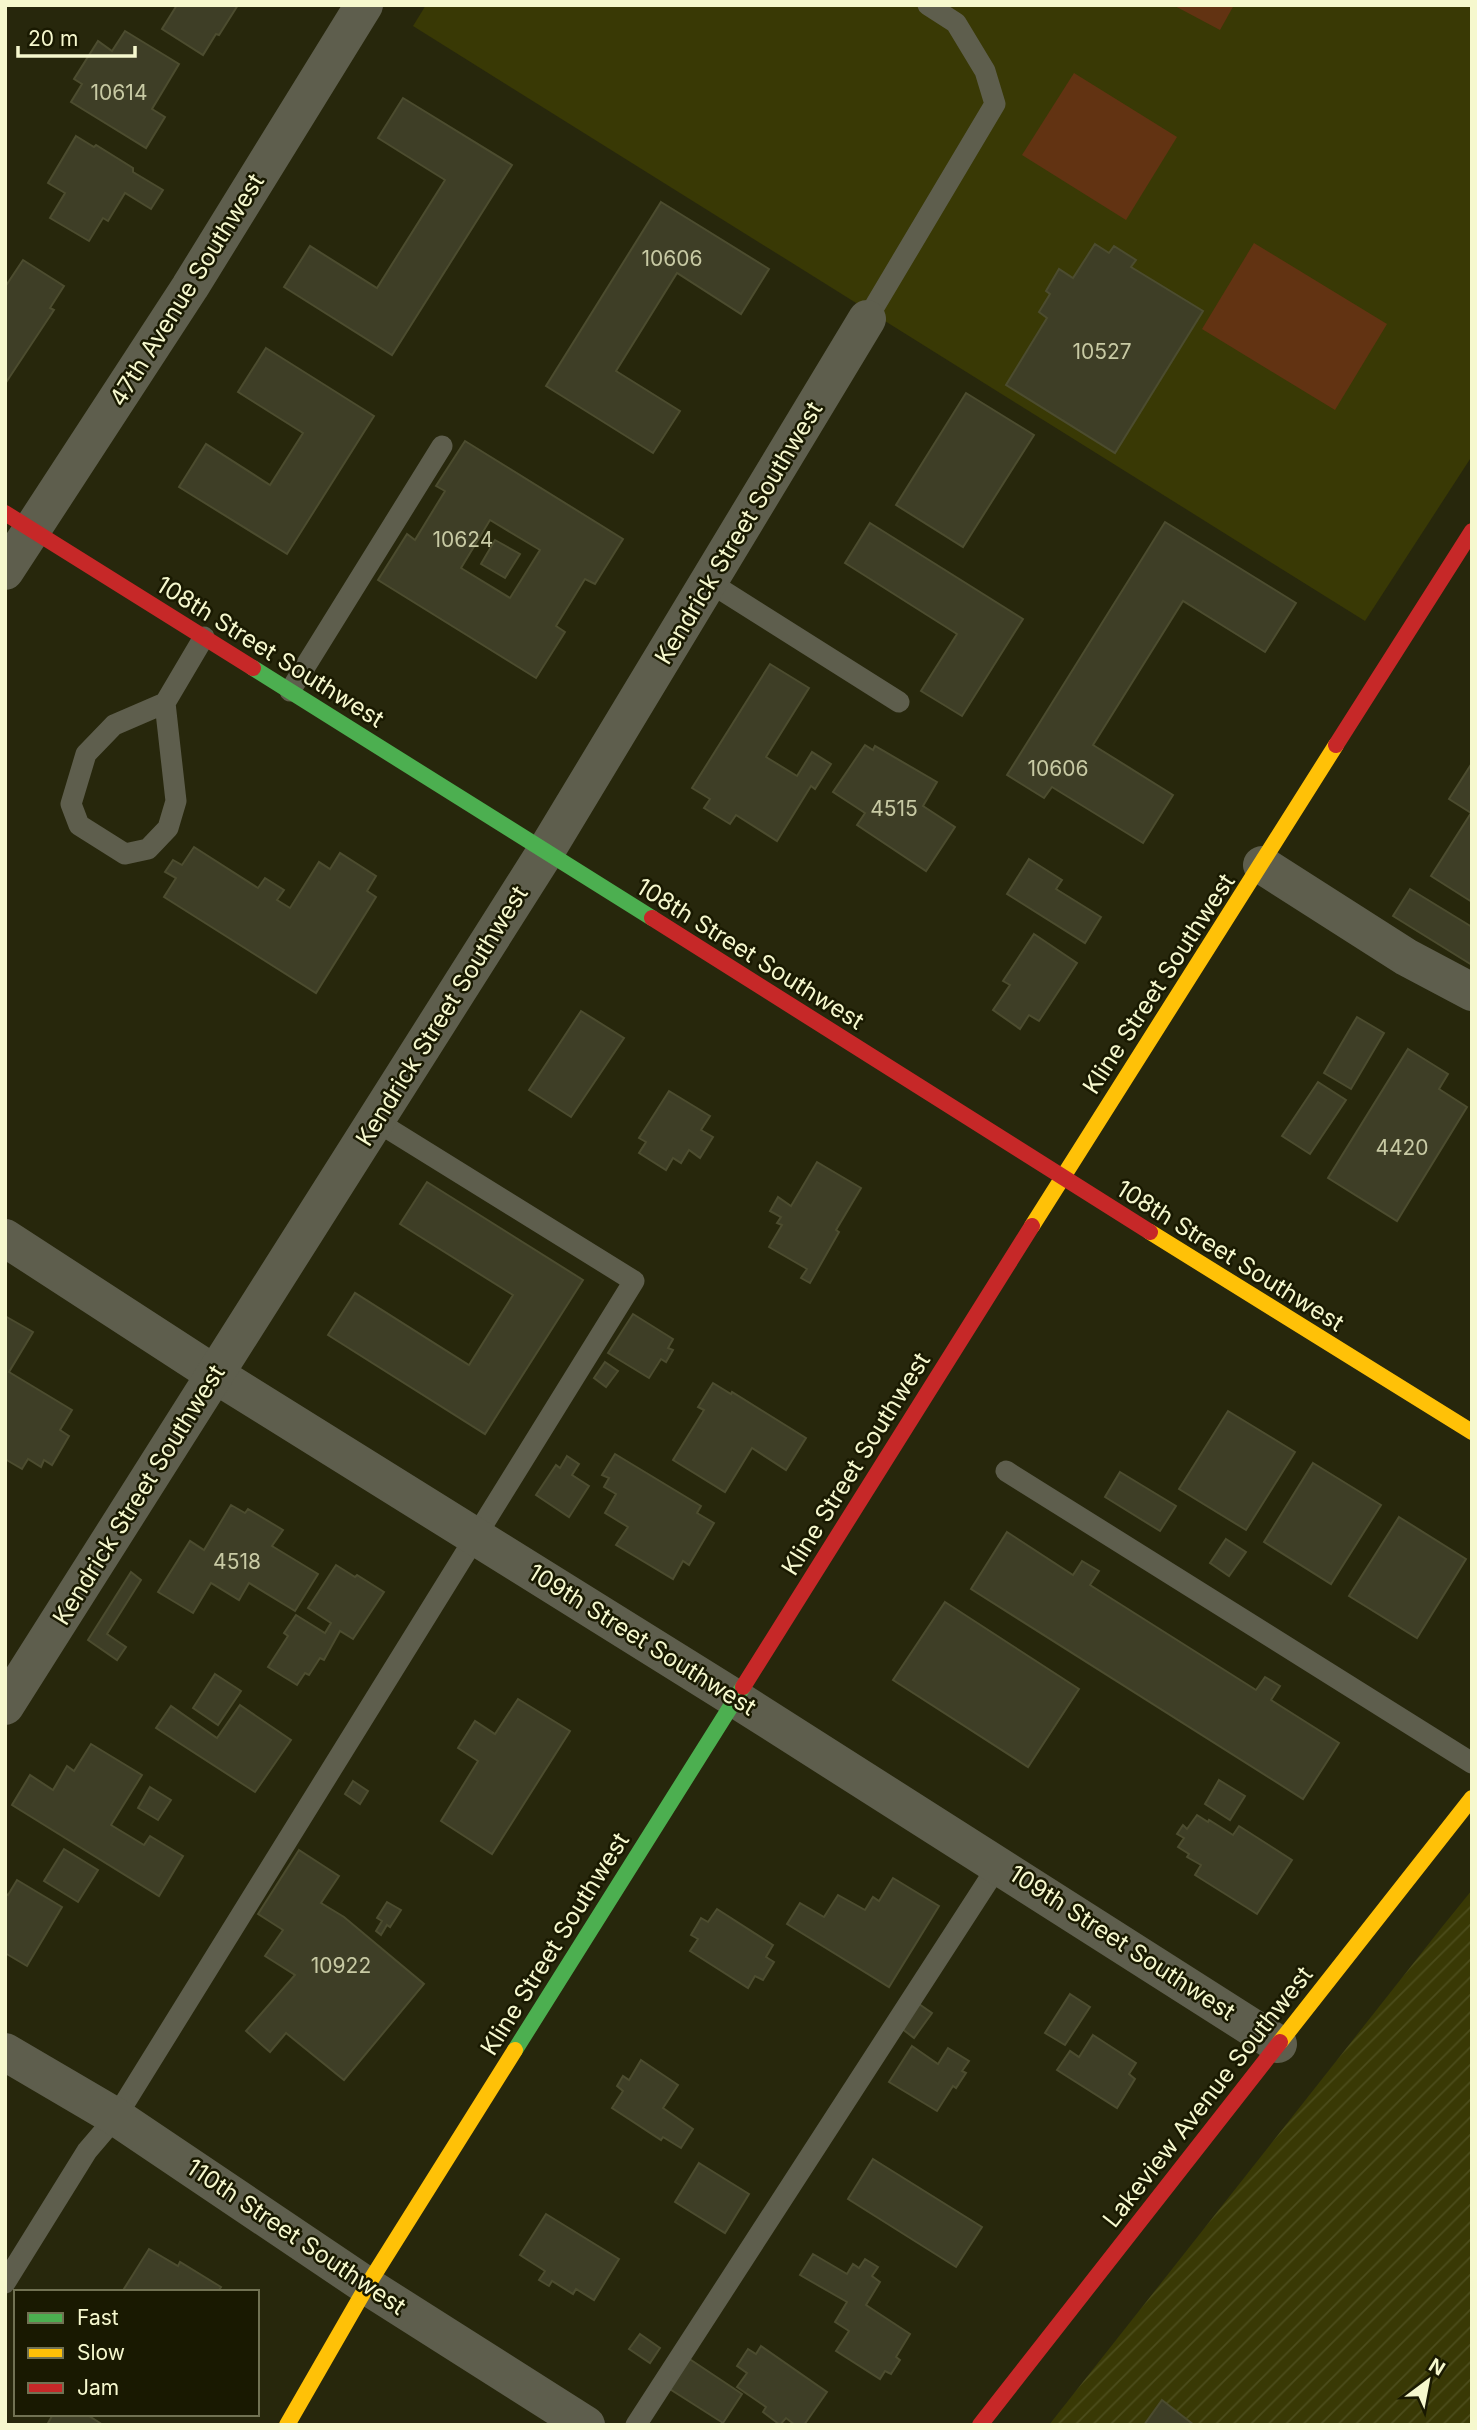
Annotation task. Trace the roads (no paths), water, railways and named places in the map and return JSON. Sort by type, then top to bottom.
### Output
[{"type":"street","name":"47th Avenue Southwest","points":[[5,571],[18,521],[85,451],[364,5]]},
{"type":"street","name":"Kendrick Street Southwest","points":[[5,1706],[547,851],[867,319]]},
{"type":"street","name":"108th Street Southwest","points":[[18,521],[547,851],[1062,1178],[1472,1432]]},
{"type":"street","name":"Kline Street Southwest","points":[[287,2425],[367,2286],[1062,1178],[1472,531]]},
{"type":"street","points":[[1262,865],[1406,957],[1472,992]]},
{"type":"street","name":"109th Street Southwest","points":[[5,1238],[216,1375],[999,1864],[1278,2044]]},
{"type":"street","name":"Lakeview Avenue Southwest","points":[[980,2425],[1472,1798]]},
{"type":"street","name":"110th Street Southwest","points":[[5,2052],[116,2118],[367,2286],[586,2425]]},
{"type":"lane","points":[[867,319],[995,104],[985,71],[956,23],[928,5]]},
{"type":"lane","points":[[290,691],[442,446]]},
{"type":"lane","points":[[709,582],[899,702]]},
{"type":"lane","points":[[165,704],[114,725],[86,754],[71,804],[79,825],[125,853],[148,849],[168,828],[176,802],[165,704],[204,637]]},
{"type":"lane","points":[[5,2283],[87,2151],[116,2118],[634,1281],[376,1121]]},
{"type":"lane","points":[[1006,1471],[1472,1763]]},
{"type":"lane","points":[[636,2425],[999,1864]]}]
